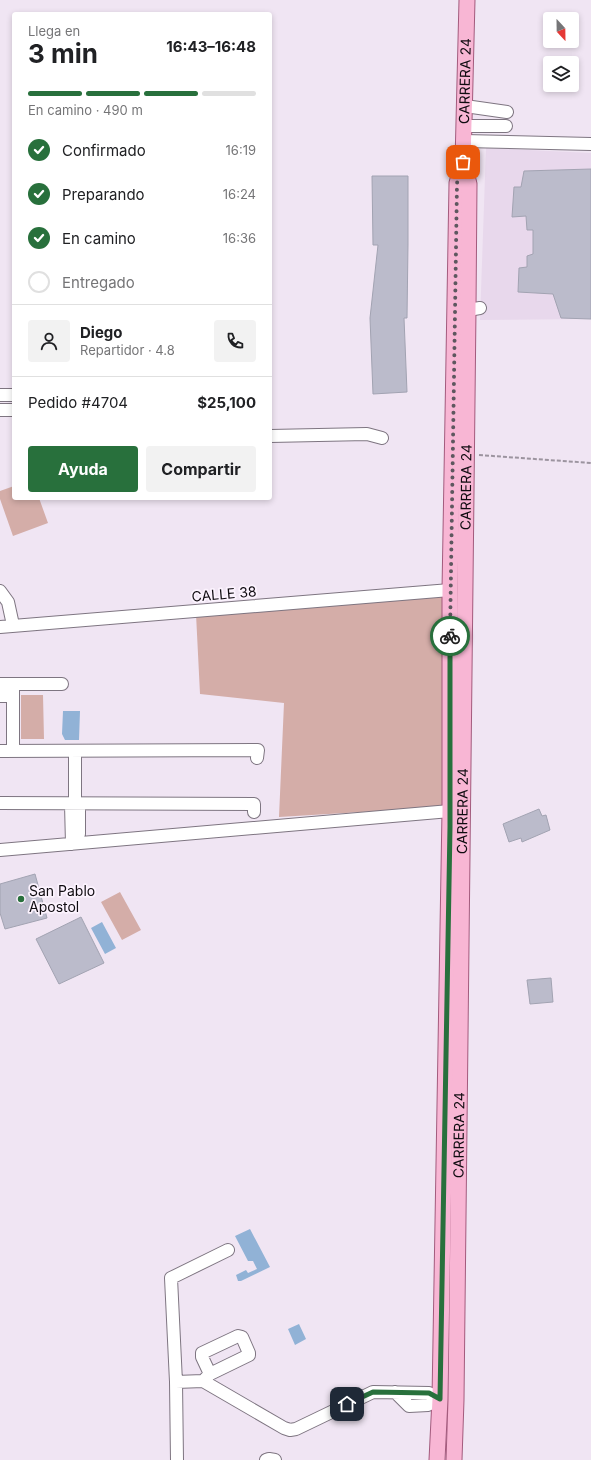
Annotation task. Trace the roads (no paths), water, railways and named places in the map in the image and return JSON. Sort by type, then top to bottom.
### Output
[{"type":"main road","name":"CARRERA 24","points":[[438,1460],[467,454],[469,184],[463,162],[467,0]]},
{"type":"main road","name":"CARRERA 24","points":[[454,1460],[456,1400],[456,810],[450,590],[468,310]]},
{"type":"main road","points":[[440,1399],[456,1400]]},
{"type":"street","points":[[465,106],[507,112]]},
{"type":"street","points":[[464,133],[506,126]]},
{"type":"street","points":[[464,133],[591,144]]},
{"type":"street","points":[[0,395],[12,395]]},
{"type":"street","points":[[0,410],[12,410]]},
{"type":"street","points":[[272,436],[367,434],[382,438]]},
{"type":"street","name":"CALLE 38","points":[[0,627],[450,590]]},
{"type":"street","points":[[0,591],[8,602],[14,625]]},
{"type":"street","points":[[0,684],[13,690]]},
{"type":"street","points":[[0,696],[13,690],[62,684]]},
{"type":"street","points":[[13,690],[13,751]]},
{"type":"street","points":[[0,751],[258,750],[257,758]]},
{"type":"street","points":[[75,751],[75,844]]},
{"type":"street","points":[[0,803],[254,804],[254,812]]},
{"type":"street","points":[[0,850],[456,810]]},
{"type":"street","points":[[177,1460],[176,1382],[171,1278],[228,1250]]},
{"type":"street","points":[[176,1382],[206,1377],[284,1428],[290,1430],[296,1429],[373,1392],[429,1393],[440,1399]]},
{"type":"street","points":[[266,1460],[275,1460]]},
{"type":"water","points":[[63,711],[80,711],[79,740],[65,740],[62,734]]},
{"type":"water","points":[[102,922],[116,948],[105,954],[91,928]]},
{"type":"water","points":[[250,1229],[270,1267],[241,1281],[238,1281],[236,1275],[246,1270],[248,1273],[257,1269],[253,1261],[248,1261],[235,1236]]},
{"type":"water","points":[[299,1324],[306,1339],[295,1345],[288,1329]]},
{"type":"place","name":"San Pablo Apostol","points":[[21,899]]}]
